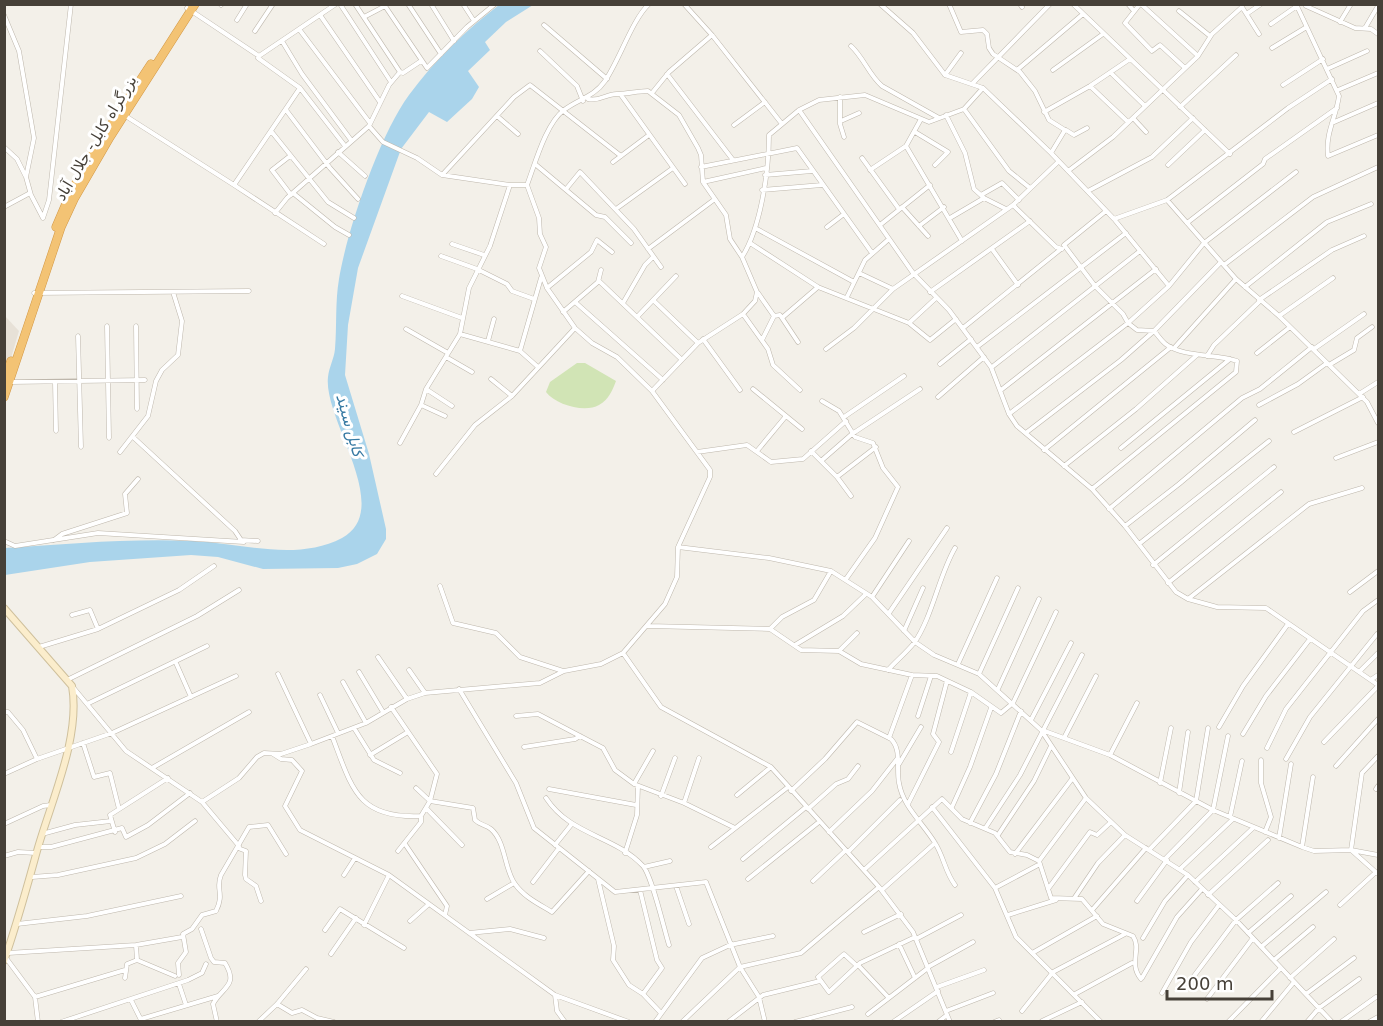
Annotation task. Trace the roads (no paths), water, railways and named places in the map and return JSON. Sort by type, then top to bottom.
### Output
[{"type":"highway","name":"بزرگراه کابل- جلال آباد","points":[[4,397],[7,381],[37,293],[74,199],[190,7]]},
{"type":"highway","name":"بزرگراه کابل- جلال آباد","points":[[37,293],[54,232],[75,183],[190,7]]},
{"type":"street","points":[[4,147],[16,159],[26,177],[30,193],[43,218],[50,200],[71,4]]},
{"type":"street","points":[[237,20],[247,4]]},
{"type":"street","points":[[255,31],[273,4]]},
{"type":"street","points":[[259,56],[338,4],[391,82]]},
{"type":"street","points":[[355,4],[400,72]]},
{"type":"street","points":[[408,4],[441,54]]},
{"type":"street","points":[[431,4],[454,41]]},
{"type":"street","points":[[463,4],[474,21]]},
{"type":"street","points":[[202,802],[239,778],[256,757],[264,753],[281,754],[354,728],[407,699],[425,693],[540,683],[564,671],[601,664],[623,653],[665,604],[677,577],[678,547],[711,477],[710,470],[652,391],[617,357],[592,343],[575,328],[547,288],[541,278],[539,268],[546,247],[540,234],[539,219],[527,184],[536,164],[541,144],[563,110],[588,99],[606,79],[632,34],[639,14],[649,4]]},
{"type":"street","points":[[684,4],[712,35],[782,124]]},
{"type":"street","points":[[880,4],[914,33],[945,75],[983,88],[1051,153],[1114,219],[1169,286]]},
{"type":"street","points":[[949,4],[961,32],[983,30],[990,41],[989,48],[1017,70],[1035,91],[1049,120],[1074,135],[1086,128]]},
{"type":"street","points":[[972,84],[1050,4]]},
{"type":"street","points":[[1073,4],[1230,154]]},
{"type":"street","points":[[1128,4],[1134,11]]},
{"type":"street","points":[[1185,68],[1161,45],[1152,51],[1125,23],[1140,4],[1198,56]]},
{"type":"street","points":[[1248,14],[1261,4]]},
{"type":"street","points":[[1340,22],[1351,4]]},
{"type":"street","points":[[364,17],[386,5],[427,68],[474,21],[494,5]]},
{"type":"street","points":[[1271,24],[1298,7],[1307,5],[1340,22],[1355,28],[1365,28],[1378,34]]},
{"type":"street","points":[[1365,28],[1378,6]]},
{"type":"street","points":[[190,7],[300,88],[345,146]]},
{"type":"street","points":[[1068,171],[1133,118],[1198,56],[1210,36],[1242,7],[1259,34]]},
{"type":"street","points":[[1298,7],[1305,28],[1338,90],[1338,107],[1327,133],[1328,156],[1378,135]]},
{"type":"street","points":[[1179,11],[1210,36]]},
{"type":"street","points":[[1017,70],[1083,14]]},
{"type":"street","points":[[4,15],[19,51],[34,138],[26,177]]},
{"type":"street","points":[[320,15],[380,102]]},
{"type":"street","points":[[544,25],[606,79]]},
{"type":"street","points":[[1272,48],[1305,28]]},
{"type":"street","points":[[299,29],[383,142],[402,153],[417,158],[442,175],[510,185],[527,184]]},
{"type":"street","points":[[1053,70],[1103,34]]},
{"type":"street","points":[[652,93],[667,74],[712,35]]},
{"type":"street","points":[[282,41],[302,74],[351,140]]},
{"type":"street","points":[[851,45],[882,86],[939,118]]},
{"type":"street","points":[[540,51],[577,86],[583,101]]},
{"type":"street","points":[[1327,69],[1367,51]]},
{"type":"street","points":[[945,75],[961,53]]},
{"type":"street","points":[[1180,107],[1236,55]]},
{"type":"street","points":[[1044,112],[1090,86],[1130,59]]},
{"type":"street","points":[[1283,85],[1323,59]]},
{"type":"street","points":[[275,213],[292,194],[370,124],[391,82],[400,72],[403,73],[421,61]]},
{"type":"street","points":[[1111,73],[1145,106]]},
{"type":"street","points":[[1338,90],[1378,73]]},
{"type":"street","points":[[667,74],[733,160]]},
{"type":"street","points":[[1114,219],[1167,200],[1332,79]]},
{"type":"street","points":[[442,175],[497,116],[530,85],[621,156]]},
{"type":"street","points":[[1090,86],[1128,122]]},
{"type":"street","points":[[234,185],[300,88]]},
{"type":"street","points":[[742,256],[757,229],[769,152],[769,135],[799,110],[819,100],[865,94],[929,122],[964,109],[983,88]]},
{"type":"street","points":[[588,99],[596,100],[644,91],[652,93],[679,115],[701,154],[703,182],[726,215],[730,239],[742,256],[757,292],[774,316]]},
{"type":"street","points":[[621,94],[685,184]]},
{"type":"street","points":[[840,97],[844,137]]},
{"type":"street","points":[[734,125],[765,102]]},
{"type":"street","points":[[1332,123],[1378,103]]},
{"type":"street","points":[[1187,223],[1263,164],[1265,159],[1338,107]]},
{"type":"street","points":[[964,109],[1009,171],[1030,188]]},
{"type":"street","points":[[286,110],[326,163],[358,199]]},
{"type":"street","points":[[799,110],[913,273],[956,319],[992,367],[1009,414],[1017,426],[1027,432],[1044,450],[1092,489],[1125,526],[1168,583],[1188,599],[1217,607],[1263,607],[1372,679],[1378,686],[1324,742]]},
{"type":"street","points":[[841,121],[859,113]]},
{"type":"street","points":[[124,115],[324,244]]},
{"type":"street","points":[[946,115],[965,153],[974,189],[983,197],[1006,209]]},
{"type":"street","points":[[497,116],[518,134]]},
{"type":"street","points":[[1133,118],[1146,132]]},
{"type":"street","points":[[1088,191],[1152,157],[1193,118]]},
{"type":"street","points":[[870,170],[906,146],[921,119]]},
{"type":"street","points":[[1051,153],[1065,130]]},
{"type":"street","points":[[1168,165],[1205,130]]},
{"type":"street","points":[[271,131],[308,180],[328,202],[354,218]]},
{"type":"street","points":[[915,132],[948,152],[934,165]]},
{"type":"street","points":[[613,162],[649,135]]},
{"type":"street","points":[[906,146],[963,241]]},
{"type":"street","points":[[701,167],[797,148],[872,253]]},
{"type":"street","points":[[338,152],[365,176]]},
{"type":"street","points":[[290,156],[272,170],[292,194],[335,227],[348,234]]},
{"type":"street","points":[[862,158],[901,208],[928,236]]},
{"type":"street","points":[[826,349],[913,273],[1013,205],[1058,162]]},
{"type":"street","points":[[536,164],[596,215],[608,219],[631,243]]},
{"type":"street","points":[[1027,432],[1121,360],[1154,331],[1222,263],[1313,197],[1378,167]]},
{"type":"street","points":[[616,209],[673,168]]},
{"type":"street","points":[[703,182],[766,168]]},
{"type":"street","points":[[764,175],[812,171]]},
{"type":"street","points":[[567,188],[579,172],[616,209],[646,244],[661,267]]},
{"type":"street","points":[[1009,414],[1128,323],[1169,286],[1204,243],[1296,172]]},
{"type":"street","points":[[950,218],[1001,183],[1019,200]]},
{"type":"street","points":[[400,443],[421,405],[426,389],[460,334],[465,301],[503,212],[510,185]]},
{"type":"street","points":[[762,190],[822,185]]},
{"type":"street","points":[[880,225],[930,185]]},
{"type":"street","points":[[4,207],[30,193]]},
{"type":"street","points":[[648,249],[715,199]]},
{"type":"street","points":[[1167,200],[1236,279],[1279,316],[1361,396],[1378,423]]},
{"type":"street","points":[[1245,287],[1327,222],[1371,204]]},
{"type":"street","points":[[1013,205],[1063,248],[1095,286],[1114,302],[1128,323],[1137,330],[1154,331],[1168,346],[1198,355],[1237,361],[1236,372],[1092,489]]},
{"type":"street","points":[[919,226],[944,207]]},
{"type":"street","points":[[963,328],[1063,248],[1065,242],[1106,211]]},
{"type":"street","points":[[827,227],[844,214]]},
{"type":"street","points":[[930,292],[1030,221]]},
{"type":"street","points":[[757,229],[854,282]]},
{"type":"street","points":[[977,347],[1126,233]]},
{"type":"street","points":[[1207,356],[1214,345],[1260,300],[1332,250],[1364,236]]},
{"type":"street","points":[[847,297],[865,260],[889,239]]},
{"type":"street","points":[[547,288],[591,252],[597,240],[612,252]]},
{"type":"street","points":[[750,243],[818,287],[909,323],[930,340],[956,319]]},
{"type":"street","points":[[452,244],[484,255]]},
{"type":"street","points":[[992,249],[1018,285]]},
{"type":"street","points":[[992,367],[1140,251]]},
{"type":"street","points":[[441,256],[477,269],[507,284],[512,291],[534,299]]},
{"type":"street","points":[[623,303],[645,265],[653,257]]},
{"type":"street","points":[[1001,390],[1156,269]]},
{"type":"street","points":[[563,312],[599,280],[601,270]]},
{"type":"street","points":[[859,273],[894,289]]},
{"type":"street","points":[[637,317],[676,276]]},
{"type":"street","points":[[520,351],[541,278]]},
{"type":"street","points":[[1279,316],[1334,278]]},
{"type":"street","points":[[1044,450],[1174,347],[1236,279]]},
{"type":"street","points":[[599,280],[681,359]]},
{"type":"street","points":[[783,317],[818,287]]},
{"type":"street","points":[[37,293],[249,291]]},
{"type":"street","points":[[120,452],[134,437],[148,416],[156,381],[162,370],[178,355],[182,321],[173,292]]},
{"type":"street","points":[[652,391],[698,343],[743,314],[755,301],[757,292]]},
{"type":"street","points":[[402,296],[462,318]]},
{"type":"street","points":[[909,323],[935,299]]},
{"type":"street","points":[[653,300],[698,343]]},
{"type":"street","points":[[575,302],[663,380]]},
{"type":"street","points":[[743,314],[768,349],[773,364],[800,390]]},
{"type":"street","points":[[1109,509],[1242,398],[1260,389],[1313,348],[1364,314]]},
{"type":"street","points":[[774,316],[783,317],[798,342]]},
{"type":"street","points":[[762,340],[774,316]]},
{"type":"street","points":[[488,341],[494,319]]},
{"type":"street","points":[[107,326],[109,438]]},
{"type":"street","points":[[136,326],[137,409]]},
{"type":"street","points":[[1257,353],[1290,327]]},
{"type":"street","points":[[1259,405],[1354,350],[1357,338],[1372,327]]},
{"type":"street","points":[[436,474],[475,425],[512,396],[575,328]]},
{"type":"street","points":[[406,329],[472,372]]},
{"type":"street","points":[[460,334],[520,351],[538,367]]},
{"type":"street","points":[[78,336],[81,447]]},
{"type":"street","points":[[703,339],[740,390]]},
{"type":"street","points":[[940,364],[970,339]]},
{"type":"street","points":[[1064,466],[1136,409],[1198,355]]},
{"type":"street","points":[[938,397],[984,357]]},
{"type":"street","points":[[1121,448],[1230,359]]},
{"type":"street","points":[[696,453],[747,445],[774,463],[803,459],[845,419],[904,376]]},
{"type":"street","points":[[491,379],[512,396]]},
{"type":"street","points":[[7,381],[145,380]]},
{"type":"street","points":[[55,382],[56,431]]},
{"type":"street","points":[[1294,432],[1361,396],[1378,382]]},
{"type":"street","points":[[426,389],[452,406]]},
{"type":"street","points":[[821,460],[852,434],[920,389]]},
{"type":"street","points":[[753,390],[802,429]]},
{"type":"street","points":[[822,401],[845,419],[852,434],[873,442],[884,468],[898,491],[875,538],[846,579]]},
{"type":"street","points":[[421,405],[445,416]]},
{"type":"street","points":[[1373,413],[1378,410]]},
{"type":"street","points":[[757,452],[786,416]]},
{"type":"street","points":[[1125,526],[1255,420]]},
{"type":"street","points":[[134,437],[244,542]]},
{"type":"street","points":[[1139,544],[1269,441]]},
{"type":"street","points":[[1336,458],[1378,442]]},
{"type":"street","points":[[837,477],[876,447]]},
{"type":"street","points":[[811,451],[837,477],[851,496]]},
{"type":"street","points":[[1153,564],[1201,529],[1274,467]]},
{"type":"street","points":[[54,541],[62,534],[127,513],[124,495],[138,479]]},
{"type":"street","points":[[1188,599],[1309,504],[1362,488]]},
{"type":"street","points":[[1168,583],[1281,492]]},
{"type":"street","points":[[889,613],[947,528]]},
{"type":"street","points":[[4,541],[15,546],[98,533],[258,542]]},
{"type":"street","points":[[872,597],[909,541]]},
{"type":"street","points":[[678,547],[769,558],[831,571],[872,597],[915,642],[934,655],[979,674],[1041,730],[1086,798],[1125,835],[1188,875],[1236,920],[1332,1022]]},
{"type":"street","points":[[887,671],[915,642],[942,579],[945,564],[955,548]]},
{"type":"street","points":[[39,647],[98,629],[179,590],[214,566]]},
{"type":"street","points":[[770,629],[782,617],[814,600],[831,571]]},
{"type":"street","points":[[1350,592],[1378,571]]},
{"type":"street","points":[[958,664],[997,578]]},
{"type":"street","points":[[440,586],[453,623],[496,633],[520,657],[564,671]]},
{"type":"street","points":[[904,632],[923,588]]},
{"type":"street","points":[[979,674],[1018,588]]},
{"type":"street","points":[[69,683],[197,616],[239,590]]},
{"type":"street","points":[[795,645],[843,616],[866,594]]},
{"type":"street","points":[[998,689],[1039,599]]},
{"type":"street","points":[[1267,748],[1286,709],[1363,611],[1378,600]]},
{"type":"street","points":[[4,608],[89,703],[126,751],[202,802],[238,847],[247,852],[244,874],[246,879],[256,886],[261,900]]},
{"type":"street","points":[[72,615],[90,610],[98,629]]},
{"type":"street","points":[[647,626],[770,629],[801,650],[839,651],[861,664],[887,671],[930,676],[947,681],[970,692],[991,708],[1001,712],[1012,703],[1056,612]]},
{"type":"street","points":[[1219,727],[1243,686],[1288,624]]},
{"type":"street","points":[[839,651],[857,633]]},
{"type":"street","points":[[1286,759],[1310,717],[1377,634]]},
{"type":"street","points":[[1243,734],[1266,696],[1310,639]]},
{"type":"street","points":[[1031,720],[1071,643]]},
{"type":"street","points":[[89,703],[176,663],[207,646]]},
{"type":"street","points":[[623,653],[661,707],[771,767],[880,888],[901,914],[915,938],[950,1022]]},
{"type":"street","points":[[1360,671],[1378,653]]},
{"type":"street","points":[[986,827],[1020,775],[1041,730],[1082,655]]},
{"type":"street","points":[[378,657],[407,699]]},
{"type":"street","points":[[176,663],[191,698]]},
{"type":"street","points":[[409,670],[425,693]]},
{"type":"street","points":[[358,672],[383,712]]},
{"type":"street","points":[[278,674],[311,744]]},
{"type":"street","points":[[888,738],[912,675]]},
{"type":"street","points":[[1372,679],[1378,675]]},
{"type":"street","points":[[4,774],[37,759],[112,733],[236,676]]},
{"type":"street","points":[[918,716],[930,676]]},
{"type":"street","points":[[1064,738],[1096,676]]},
{"type":"street","points":[[908,804],[939,741],[933,734],[947,681]]},
{"type":"street","points":[[343,682],[366,723]]},
{"type":"street","points":[[6,957],[32,877],[67,748],[74,701],[69,683]]},
{"type":"street","points":[[459,689],[516,783],[534,828],[615,892],[652,890],[706,882],[740,968],[759,997],[765,1022]]},
{"type":"street","points":[[951,752],[970,692]]},
{"type":"street","points":[[320,695],[338,734]]},
{"type":"street","points":[[1110,756],[1137,703]]},
{"type":"street","points":[[391,707],[436,774],[430,801],[421,816],[421,822],[398,851]]},
{"type":"street","points":[[952,807],[970,767],[991,708]]},
{"type":"street","points":[[970,823],[996,774],[1021,711]]},
{"type":"street","points":[[4,712],[8,712],[17,721],[37,759]]},
{"type":"street","points":[[152,768],[249,712]]},
{"type":"street","points":[[516,717],[538,714],[580,735],[603,748],[615,770],[636,785],[684,803],[735,828]]},
{"type":"street","points":[[1336,766],[1378,719]]},
{"type":"street","points":[[711,847],[790,789],[825,759],[857,722],[895,743],[898,781],[908,804],[935,843],[948,876],[955,885]]},
{"type":"street","points":[[829,832],[872,791],[898,762],[921,727]]},
{"type":"street","points":[[354,728],[369,755],[400,773]]},
{"type":"street","points":[[1160,783],[1171,728]]},
{"type":"street","points":[[1093,909],[1196,801],[1208,728]]},
{"type":"street","points":[[1041,730],[1110,756],[1213,810],[1302,847],[1314,851],[1351,850],[1378,855]]},
{"type":"street","points":[[369,755],[408,732]]},
{"type":"street","points":[[1179,793],[1188,732]]},
{"type":"street","points":[[524,747],[575,739],[580,735]]},
{"type":"street","points":[[332,736],[358,794],[372,810],[404,818],[421,816]]},
{"type":"street","points":[[1137,901],[1166,860],[1213,810],[1228,736]]},
{"type":"street","points":[[83,743],[94,777],[110,773],[119,809]]},
{"type":"street","points":[[998,835],[1034,781],[1051,746]]},
{"type":"street","points":[[625,853],[637,815],[636,785],[652,751]]},
{"type":"street","points":[[273,753],[281,759],[292,760],[302,771],[285,806],[300,830],[389,875],[555,995],[628,1022]]},
{"type":"street","points":[[1351,850],[1362,773],[1378,756]]},
{"type":"street","points":[[661,796],[675,758]]},
{"type":"street","points":[[684,803],[699,758]]},
{"type":"street","points":[[1261,760],[1263,798],[1270,808],[1270,817],[1265,832]]},
{"type":"street","points":[[1180,869],[1231,818],[1242,761]]},
{"type":"street","points":[[1280,838],[1290,764]]},
{"type":"street","points":[[743,859],[836,783],[848,779],[858,766]]},
{"type":"street","points":[[738,795],[771,767]]},
{"type":"street","points":[[1302,847],[1313,777]]},
{"type":"street","points":[[115,832],[110,815],[168,778]]},
{"type":"street","points":[[1015,854],[1072,779]]},
{"type":"street","points":[[416,788],[430,801],[473,808],[475,820],[491,829],[502,849],[504,861],[514,883],[524,895],[555,911],[589,870]]},
{"type":"street","points":[[549,789],[636,805]]},
{"type":"street","points":[[4,856],[51,847],[78,838],[115,832],[123,828],[126,837],[148,825],[190,793]]},
{"type":"street","points":[[546,798],[554,812],[571,825],[625,853],[644,867],[669,945]]},
{"type":"street","points":[[995,888],[1039,863],[1086,798]]},
{"type":"street","points":[[864,870],[942,799],[962,819],[986,827],[998,835],[1007,850],[1015,854],[1027,855],[1039,863],[1047,890],[1051,898],[1056,900]]},
{"type":"street","points":[[813,881],[900,800]]},
{"type":"street","points":[[4,824],[43,806],[51,805]]},
{"type":"street","points":[[932,807],[995,888],[1016,937],[1034,952],[1101,1022]]},
{"type":"street","points":[[427,809],[462,845]]},
{"type":"street","points":[[42,834],[75,825],[111,821]]},
{"type":"street","points":[[32,877],[58,875],[136,858],[157,849],[195,821]]},
{"type":"street","points":[[748,879],[819,822]]},
{"type":"street","points":[[1047,890],[1090,832],[1097,835],[1111,822]]},
{"type":"street","points":[[125,978],[125,970],[129,962],[137,960],[177,975],[178,963],[186,952],[182,937],[185,932],[194,927],[199,917],[216,911],[222,899],[218,882],[228,860],[249,826],[266,824],[286,854]]},
{"type":"street","points":[[533,882],[571,825]]},
{"type":"street","points":[[1195,882],[1253,828]]},
{"type":"street","points":[[1074,898],[1098,863],[1125,835]]},
{"type":"street","points":[[1208,895],[1268,840]]},
{"type":"street","points":[[682,1022],[740,968],[801,953],[935,843]]},
{"type":"street","points":[[405,844],[447,906],[444,915]]},
{"type":"street","points":[[1340,905],[1377,873],[1351,850]]},
{"type":"street","points":[[344,875],[355,858]]},
{"type":"street","points":[[644,867],[670,861]]},
{"type":"street","points":[[364,925],[389,875]]},
{"type":"street","points":[[1143,938],[1166,901],[1188,875]]},
{"type":"street","points":[[598,878],[614,946],[613,960],[629,985],[643,994],[661,1013]]},
{"type":"street","points":[[487,899],[514,883]]},
{"type":"street","points":[[1194,976],[1236,920],[1278,883]]},
{"type":"street","points":[[676,886],[689,924]]},
{"type":"street","points":[[1008,915],[1056,900],[1082,899],[1093,909],[1103,924],[1136,939],[1134,967],[1141,978],[1177,917],[1202,889]]},
{"type":"street","points":[[640,890],[657,960],[662,968],[643,994]]},
{"type":"street","points":[[1261,947],[1326,892]]},
{"type":"street","points":[[17,924],[87,916],[182,896]]},
{"type":"street","points":[[1248,933],[1291,896]]},
{"type":"street","points":[[411,921],[429,904]]},
{"type":"street","points":[[1162,993],[1191,942],[1219,905]]},
{"type":"street","points":[[325,930],[338,909],[404,948]]},
{"type":"street","points":[[864,932],[901,914]]},
{"type":"street","points":[[888,997],[857,966],[845,953],[819,975],[820,981],[829,992],[857,966],[961,915]]},
{"type":"street","points":[[1034,952],[1097,916]]},
{"type":"street","points":[[331,954],[356,918]]},
{"type":"street","points":[[1274,960],[1313,927]]},
{"type":"street","points":[[201,929],[211,958],[214,962],[225,963],[229,969],[230,984],[213,1004],[217,1022]]},
{"type":"street","points":[[469,933],[510,929],[544,938]]},
{"type":"street","points":[[1022,1011],[1053,972],[1126,933]]},
{"type":"street","points":[[655,1022],[702,957],[730,945],[772,936]]},
{"type":"street","points":[[6,957],[136,945],[182,937]]},
{"type":"street","points":[[1207,999],[1253,938]]},
{"type":"street","points":[[1261,1022],[1292,980],[1334,939]]},
{"type":"street","points":[[868,1014],[928,968],[974,942]]},
{"type":"street","points":[[900,944],[915,978]]},
{"type":"street","points":[[136,945],[137,960]]},
{"type":"street","points":[[6,957],[35,997],[38,1022]]},
{"type":"street","points":[[1306,994],[1354,958]]},
{"type":"street","points":[[1074,994],[1132,963]]},
{"type":"street","points":[[61,1022],[179,984],[202,974],[206,964]]},
{"type":"street","points":[[1228,1022],[1281,968]]},
{"type":"street","points":[[258,1022],[277,1004],[306,969]]},
{"type":"street","points":[[35,997],[125,970]]},
{"type":"street","points":[[893,1022],[938,989],[984,970]]},
{"type":"street","points":[[1307,1022],[1318,1008],[1359,978]]},
{"type":"street","points":[[729,1022],[759,997],[820,981]]},
{"type":"street","points":[[179,984],[186,1005]]},
{"type":"street","points":[[938,1022],[947,1013],[993,993]]},
{"type":"street","points":[[130,1000],[136,1006],[142,1020],[220,995]]},
{"type":"street","points":[[555,995],[557,1011],[565,1022]]},
{"type":"street","points":[[1341,1022],[1376,998]]},
{"type":"street","points":[[1042,1021],[1082,1002]]},
{"type":"street","points":[[277,1004],[292,1013],[302,1010],[334,1022]]},
{"type":"street","points":[[795,1022],[852,1007]]},
{"type":"street","points":[[1369,1022],[1378,1017]]},
{"type":"street","points":[[993,1022],[999,1020]]},
{"type":"water","name":"کابل سيند","points":[[499,5],[533,5],[506,22],[485,42],[490,50],[468,71],[479,87],[472,99],[447,122],[429,112],[401,149],[358,268],[348,325],[345,375],[369,454],[386,529],[386,539],[377,554],[357,564],[338,568],[263,569],[218,557],[191,555],[90,562],[5,575],[5,548],[170,540],[268,549],[306,549],[342,538],[356,525],[361,507],[360,486],[329,395],[328,377],[335,349],[339,279],[349,235],[376,157],[409,95],[451,47]]}]
